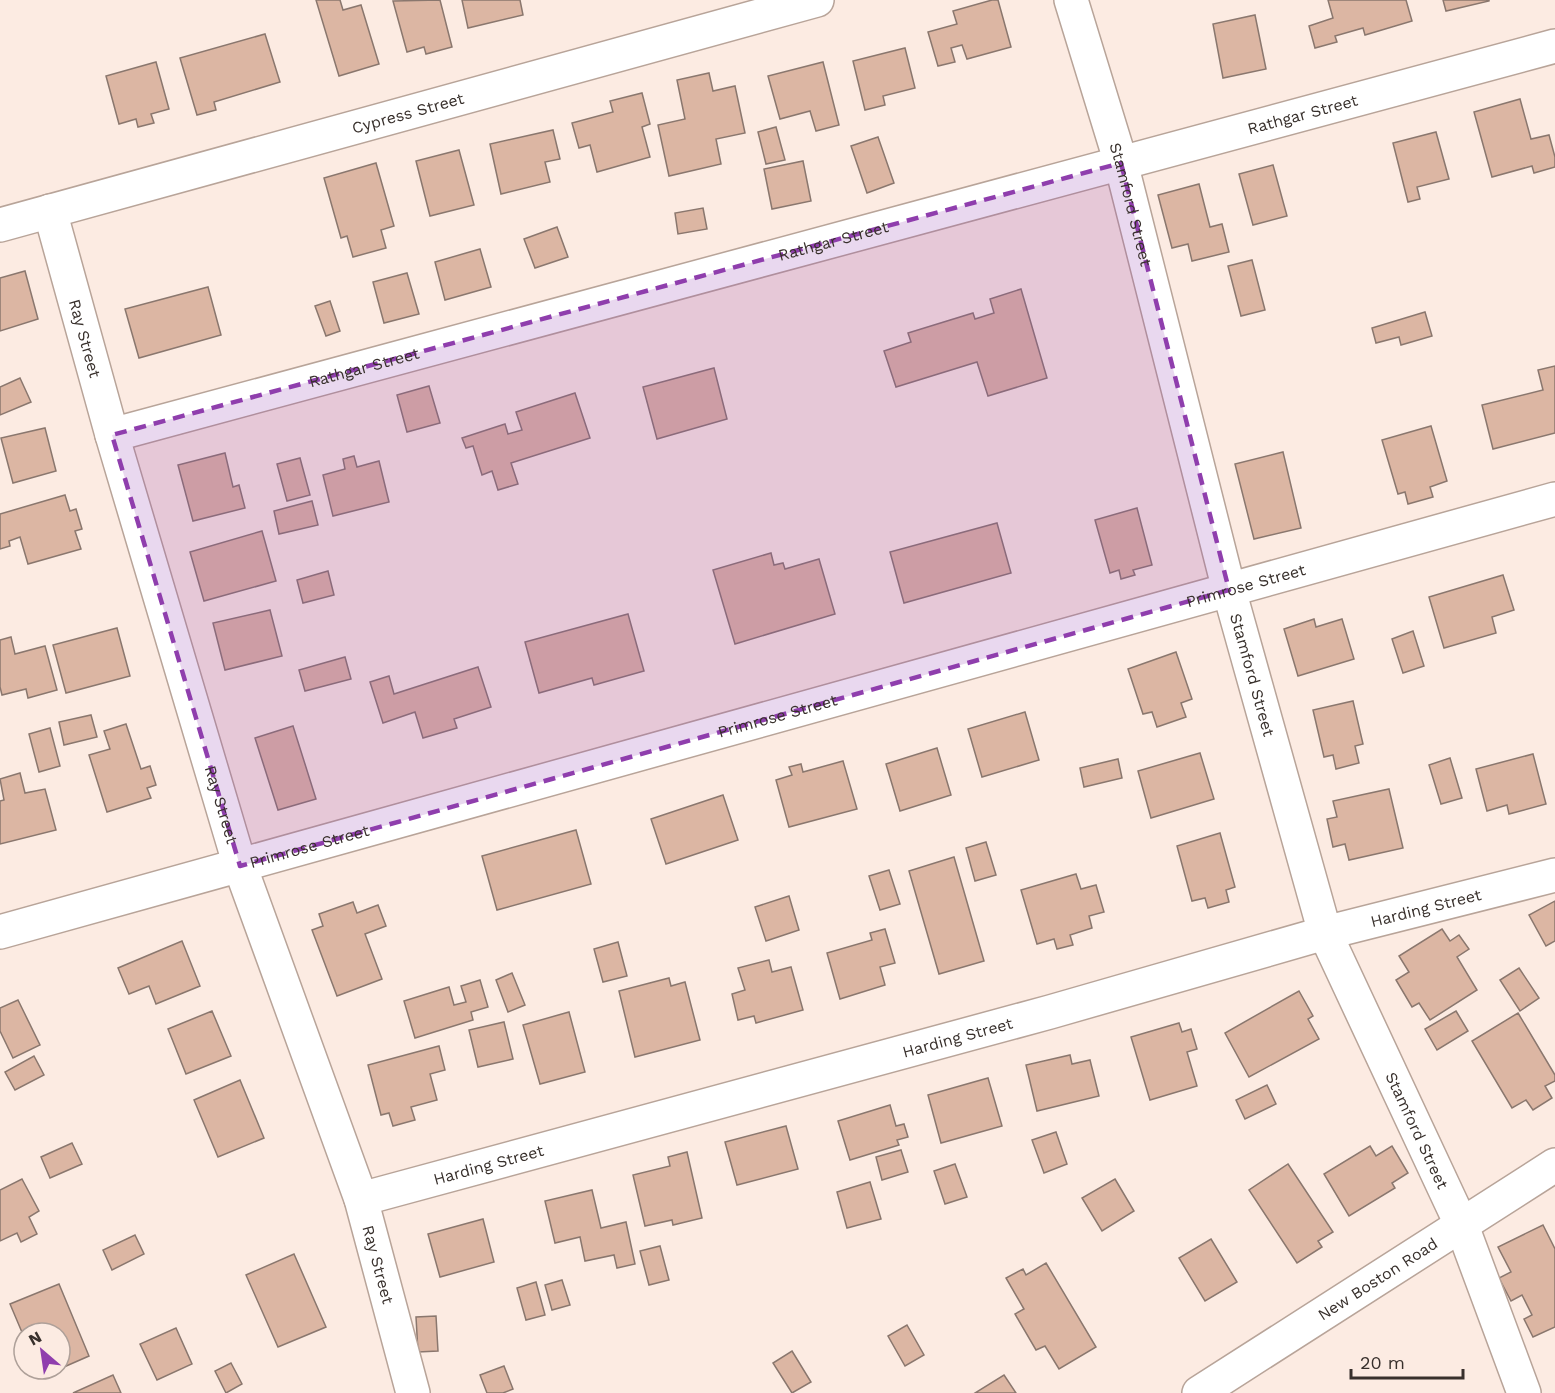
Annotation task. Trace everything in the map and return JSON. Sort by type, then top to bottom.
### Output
[{"type":"street","name":"Cypress Street","points":[[0,225],[817,0]]},
{"type":"street","name":"Stamford Street","points":[[1071,0],[1121,163],[1229,590],[1325,933],[1462,1226],[1524,1393]]},
{"type":"street","name":"Rathgar Street","points":[[112,435],[1555,46]]},
{"type":"street","name":"Ray Street","points":[[50,211],[112,435],[240,866],[361,1199],[413,1393]]},
{"type":"street","name":"Primrose Street","points":[[0,932],[1555,499]]},
{"type":"street","name":"Harding Street","points":[[361,1199],[1038,1015],[1325,933],[1555,875]]},
{"type":"street","name":"New Boston Road","points":[[1199,1393],[1555,1165]]},
{"type":"highlighted area","points":[[1121,163],[1229,590],[240,866],[112,435]]},
{"type":"building","points":[[316,0],[340,0],[343,10],[361,5],[379,64],[339,76]]},
{"type":"building","points":[[440,0],[452,47],[426,54],[424,47],[407,52],[393,1]]},
{"type":"building","points":[[462,0],[520,0],[523,15],[468,28]]},
{"type":"building","points":[[998,0],[1011,47],[967,59],[962,45],[951,48],[955,62],[938,66],[928,32],[957,24],[953,11]]},
{"type":"building","points":[[1328,0],[1406,0],[1412,21],[1365,35],[1363,28],[1335,36],[1337,42],[1315,48],[1309,26],[1333,18]]},
{"type":"building","points":[[1443,0],[1489,0],[1489,1],[1446,11]]},
{"type":"building","points":[[1255,15],[1266,69],[1223,78],[1213,24]]},
{"type":"building","points":[[265,34],[280,82],[214,102],[216,110],[197,115],[180,58]]},
{"type":"building","points":[[905,48],[915,88],[883,96],[885,105],[865,110],[853,61]]},
{"type":"building","points":[[156,62],[169,109],[151,114],[154,123],[138,127],[136,119],[119,124],[106,76]]},
{"type":"building","points":[[823,62],[839,125],[816,131],[810,111],[780,119],[768,76]]},
{"type":"building","points":[[709,73],[713,91],[735,86],[745,133],[716,139],[721,164],[669,176],[658,125],[685,119],[677,80]]},
{"type":"building","points":[[642,93],[650,124],[642,127],[650,157],[597,172],[590,145],[579,148],[572,123],[613,112],[610,101]]},
{"type":"building","points":[[1520,99],[1531,139],[1549,135],[1555,157],[1555,167],[1534,173],[1532,166],[1492,177],[1474,112]]},
{"type":"building","points":[[776,127],[785,160],[766,164],[758,132]]},
{"type":"building","points":[[553,130],[560,159],[545,162],[550,182],[501,194],[490,144]]},
{"type":"building","points":[[1436,132],[1449,179],[1417,187],[1420,199],[1408,202],[1393,143]]},
{"type":"building","points":[[878,137],[894,183],[867,193],[851,146]]},
{"type":"building","points":[[459,150],[474,205],[430,216],[416,161]]},
{"type":"building","points":[[803,161],[811,201],[772,209],[764,169]]},
{"type":"building","points":[[376,163],[394,226],[381,230],[386,248],[353,257],[347,236],[341,238],[324,178]]},
{"type":"building","points":[[1273,165],[1287,216],[1253,225],[1239,174]]},
{"type":"building","points":[[1199,184],[1210,227],[1222,224],[1229,252],[1192,261],[1188,244],[1172,248],[1158,195]]},
{"type":"building","points":[[703,208],[707,229],[678,234],[675,213]]},
{"type":"building","points":[[557,227],[568,257],[535,268],[524,239]]},
{"type":"building","points":[[480,249],[491,287],[445,300],[435,262]]},
{"type":"building","points":[[1252,260],[1265,310],[1241,316],[1228,266]]},
{"type":"building","points":[[25,271],[38,319],[0,331],[0,278]]},
{"type":"building","points":[[407,273],[419,314],[384,323],[373,282]]},
{"type":"building","points":[[208,287],[221,335],[139,358],[125,309]]},
{"type":"building","points":[[1021,289],[1047,378],[988,396],[977,362],[896,387],[884,351],[911,342],[908,333],[973,313],[975,319],[994,313],[990,299]]},
{"type":"building","points":[[330,301],[340,331],[326,336],[315,306]]},
{"type":"building","points":[[1425,312],[1432,336],[1401,345],[1399,337],[1376,343],[1372,328]]},
{"type":"building","points":[[1555,366],[1555,433],[1493,449],[1482,405],[1543,390],[1538,370]]},
{"type":"building","points":[[714,368],[727,419],[657,439],[643,387]]},
{"type":"building","points":[[20,378],[31,402],[0,415],[0,387]]},
{"type":"building","points":[[429,386],[440,423],[407,432],[397,395]]},
{"type":"building","points":[[575,393],[590,438],[511,463],[518,484],[498,490],[492,471],[482,475],[473,446],[466,448],[462,438],[505,424],[508,434],[522,430],[516,412]]},
{"type":"building","points":[[1431,426],[1447,481],[1430,487],[1433,497],[1408,504],[1405,492],[1398,494],[1382,440]]},
{"type":"building","points":[[45,428],[56,471],[13,483],[1,438]]},
{"type":"building","points":[[1283,452],[1301,528],[1254,539],[1235,464]]},
{"type":"building","points":[[225,453],[233,487],[239,485],[245,508],[193,521],[178,465]]},
{"type":"building","points":[[354,456],[357,467],[379,461],[389,502],[333,516],[323,475],[345,469],[343,459]]},
{"type":"building","points":[[300,458],[310,495],[287,501],[277,464]]},
{"type":"building","points":[[65,495],[70,511],[76,509],[82,529],[75,531],[81,549],[28,564],[20,537],[9,541],[10,546],[0,549],[0,514]]},
{"type":"building","points":[[312,501],[318,525],[279,534],[274,511]]},
{"type":"building","points":[[1137,508],[1152,565],[1133,570],[1135,575],[1121,579],[1119,570],[1110,573],[1095,520]]},
{"type":"building","points":[[997,523],[1011,573],[904,603],[890,552]]},
{"type":"building","points":[[262,531],[276,581],[204,601],[190,552]]},
{"type":"building","points":[[771,553],[774,565],[783,563],[785,569],[819,559],[835,614],[735,644],[713,570]]},
{"type":"building","points":[[328,571],[334,595],[303,603],[297,580]]},
{"type":"building","points":[[1503,575],[1514,610],[1492,617],[1496,633],[1444,648],[1429,597]]},
{"type":"building","points":[[270,610],[282,656],[225,670],[213,623]]},
{"type":"building","points":[[628,614],[644,671],[594,685],[592,678],[539,693],[525,642]]},
{"type":"building","points":[[1314,619],[1316,627],[1342,619],[1354,659],[1298,676],[1284,629]]},
{"type":"building","points":[[117,628],[130,676],[66,693],[53,645]]},
{"type":"building","points":[[1413,631],[1424,666],[1403,673],[1392,639]]},
{"type":"building","points":[[11,637],[15,654],[45,646],[57,690],[28,698],[26,689],[2,695],[0,640]]},
{"type":"building","points":[[1176,652],[1192,699],[1181,703],[1186,717],[1157,727],[1152,712],[1143,714],[1128,669]]},
{"type":"building","points":[[345,657],[351,679],[305,691],[299,670]]},
{"type":"building","points":[[478,667],[491,707],[454,719],[457,728],[423,738],[415,712],[383,723],[370,682],[389,676],[394,694]]},
{"type":"building","points":[[1353,701],[1363,744],[1355,746],[1359,763],[1336,769],[1333,755],[1324,757],[1313,710]]},
{"type":"building","points":[[1025,712],[1039,760],[982,777],[968,729]]},
{"type":"building","points":[[91,715],[97,737],[64,745],[59,722]]},
{"type":"building","points":[[126,724],[141,769],[150,766],[156,785],[147,788],[151,798],[107,812],[89,755],[110,749],[104,731]]},
{"type":"building","points":[[293,726],[316,799],[278,810],[255,738]]},
{"type":"building","points":[[50,728],[60,766],[39,772],[29,734]]},
{"type":"building","points":[[937,748],[951,795],[900,811],[886,764]]},
{"type":"building","points":[[1200,753],[1214,799],[1151,818],[1138,771]]},
{"type":"building","points":[[1533,754],[1546,804],[1509,814],[1507,805],[1487,811],[1476,769]]},
{"type":"building","points":[[1450,758],[1462,798],[1441,804],[1429,765]]},
{"type":"building","points":[[1118,759],[1122,778],[1084,787],[1080,768]]},
{"type":"building","points":[[843,761],[857,809],[789,827],[776,780],[792,775],[789,767],[801,764],[803,772]]},
{"type":"building","points":[[20,773],[25,793],[45,789],[56,830],[0,844],[0,801],[4,800],[0,779]]},
{"type":"building","points":[[1389,789],[1403,848],[1349,860],[1345,844],[1333,847],[1327,819],[1337,817],[1333,801]]},
{"type":"building","points":[[723,795],[738,840],[666,864],[651,819]]},
{"type":"building","points":[[576,830],[591,884],[497,910],[482,856]]},
{"type":"building","points":[[1220,833],[1235,887],[1226,890],[1229,902],[1208,908],[1205,898],[1192,901],[1177,846]]},
{"type":"building","points":[[986,842],[996,875],[975,881],[966,848]]},
{"type":"building","points":[[954,857],[984,961],[939,974],[909,871]]},
{"type":"building","points":[[889,870],[900,904],[880,910],[869,876]]},
{"type":"building","points":[[1076,874],[1081,889],[1096,885],[1104,912],[1089,916],[1092,928],[1070,935],[1073,945],[1057,949],[1054,939],[1037,944],[1021,890]]},
{"type":"building","points":[[789,896],[799,930],[766,941],[755,907]]},
{"type":"building","points":[[1555,901],[1555,941],[1546,946],[1529,915]]},
{"type":"building","points":[[353,902],[357,913],[378,905],[386,926],[365,934],[382,979],[337,996],[312,930],[323,926],[319,914]]},
{"type":"building","points":[[885,929],[895,963],[880,967],[885,985],[840,999],[827,953],[872,940],[870,933]]},
{"type":"building","points":[[1442,929],[1450,941],[1459,935],[1469,949],[1457,957],[1477,990],[1430,1020],[1419,1003],[1412,1007],[1396,980],[1409,972],[1399,956]]},
{"type":"building","points":[[182,941],[200,986],[156,1004],[149,986],[129,994],[118,968]]},
{"type":"building","points":[[618,942],[627,976],[603,982],[594,949]]},
{"type":"building","points":[[769,960],[772,972],[791,967],[803,1010],[756,1023],[754,1016],[738,1020],[732,994],[745,990],[738,968]]},
{"type":"building","points":[[1519,968],[1539,998],[1520,1011],[1500,980]]},
{"type":"building","points":[[512,973],[525,1005],[508,1012],[496,980]]},
{"type":"building","points":[[669,978],[671,986],[685,982],[700,1040],[635,1057],[619,991]]},
{"type":"building","points":[[480,980],[488,1007],[471,1012],[473,1020],[415,1038],[404,1001],[449,987],[454,1005],[466,1002],[461,986]]},
{"type":"building","points":[[1299,991],[1313,1016],[1308,1019],[1319,1039],[1249,1077],[1225,1033]]},
{"type":"building","points":[[18,1000],[40,1045],[13,1058],[0,1031],[0,1008]]},
{"type":"building","points":[[212,1011],[231,1056],[186,1074],[168,1029]]},
{"type":"building","points":[[1456,1011],[1468,1031],[1437,1050],[1425,1029]]},
{"type":"building","points":[[569,1012],[585,1072],[540,1084],[523,1025]]},
{"type":"building","points":[[1518,1013],[1555,1075],[1555,1081],[1545,1086],[1552,1098],[1533,1110],[1526,1100],[1512,1108],[1472,1041]]},
{"type":"building","points":[[504,1022],[513,1059],[478,1067],[469,1030]]},
{"type":"building","points":[[1179,1023],[1182,1032],[1191,1029],[1197,1049],[1187,1052],[1197,1086],[1150,1100],[1131,1037]]},
{"type":"building","points":[[439,1046],[445,1070],[430,1074],[437,1100],[411,1107],[415,1120],[393,1126],[389,1113],[381,1115],[368,1065]]},
{"type":"building","points":[[1070,1055],[1072,1064],[1090,1060],[1099,1096],[1037,1111],[1026,1065]]},
{"type":"building","points":[[34,1056],[44,1075],[15,1090],[5,1072]]},
{"type":"building","points":[[988,1078],[1002,1126],[941,1143],[928,1095]]},
{"type":"building","points":[[240,1080],[264,1138],[218,1157],[194,1100]]},
{"type":"building","points":[[1267,1085],[1276,1104],[1245,1119],[1236,1100]]},
{"type":"building","points":[[890,1105],[896,1126],[904,1124],[908,1137],[897,1140],[899,1145],[850,1160],[838,1121]]},
{"type":"building","points":[[786,1126],[798,1169],[737,1185],[725,1142]]},
{"type":"building","points":[[1056,1132],[1067,1164],[1044,1173],[1032,1140]]},
{"type":"building","points":[[72,1143],[82,1164],[50,1178],[41,1157]]},
{"type":"building","points":[[1370,1146],[1376,1156],[1392,1146],[1408,1173],[1392,1183],[1395,1188],[1349,1216],[1324,1174]]},
{"type":"building","points":[[901,1150],[908,1172],[882,1180],[876,1157]]},
{"type":"building","points":[[687,1152],[702,1218],[673,1225],[672,1220],[645,1226],[633,1175],[670,1166],[668,1157]]},
{"type":"building","points":[[955,1164],[967,1197],[945,1204],[934,1171]]},
{"type":"building","points":[[1288,1164],[1333,1232],[1318,1241],[1322,1247],[1297,1263],[1249,1190]]},
{"type":"building","points":[[22,1179],[39,1211],[29,1217],[37,1234],[21,1242],[17,1233],[0,1241],[0,1190]]},
{"type":"building","points":[[1115,1179],[1134,1211],[1102,1231],[1082,1198]]},
{"type":"building","points":[[870,1182],[881,1219],[847,1228],[837,1192]]},
{"type":"building","points":[[592,1190],[601,1228],[626,1222],[635,1264],[617,1268],[614,1255],[585,1261],[580,1237],[555,1243],[545,1201]]},
{"type":"building","points":[[483,1219],[494,1262],[440,1277],[428,1234]]},
{"type":"building","points":[[1543,1225],[1555,1249],[1555,1327],[1533,1337],[1524,1319],[1532,1315],[1522,1295],[1511,1301],[1499,1278],[1511,1272],[1498,1247]]},
{"type":"building","points":[[135,1235],[144,1254],[112,1270],[103,1250]]},
{"type":"building","points":[[1211,1239],[1237,1282],[1205,1301],[1179,1258]]},
{"type":"building","points":[[660,1246],[669,1280],[649,1285],[640,1251]]},
{"type":"building","points":[[294,1254],[326,1327],[278,1347],[246,1275]]},
{"type":"building","points":[[1046,1263],[1096,1347],[1059,1369],[1045,1346],[1036,1350],[1015,1314],[1024,1309],[1006,1278],[1023,1269],[1026,1275]]},
{"type":"building","points":[[562,1280],[570,1305],[552,1310],[545,1285]]},
{"type":"building","points":[[536,1282],[545,1315],[526,1320],[517,1288]]},
{"type":"building","points":[[59,1284],[89,1356],[72,1364],[72,1321],[17,1321],[10,1304]]},
{"type":"building","points":[[436,1316],[438,1351],[418,1352],[416,1317]]},
{"type":"building","points":[[907,1325],[924,1355],[905,1366],[888,1336]]},
{"type":"building","points":[[176,1328],[192,1364],[157,1380],[140,1344]]},
{"type":"building","points":[[792,1351],[811,1382],[792,1393],[773,1363]]},
{"type":"building","points":[[231,1363],[242,1384],[226,1393],[215,1371]]},
{"type":"building","points":[[504,1366],[513,1389],[503,1393],[487,1393],[480,1375]]},
{"type":"building","points":[[113,1375],[121,1393],[73,1393]]},
{"type":"building","points":[[1004,1375],[1016,1393],[975,1393]]}]
